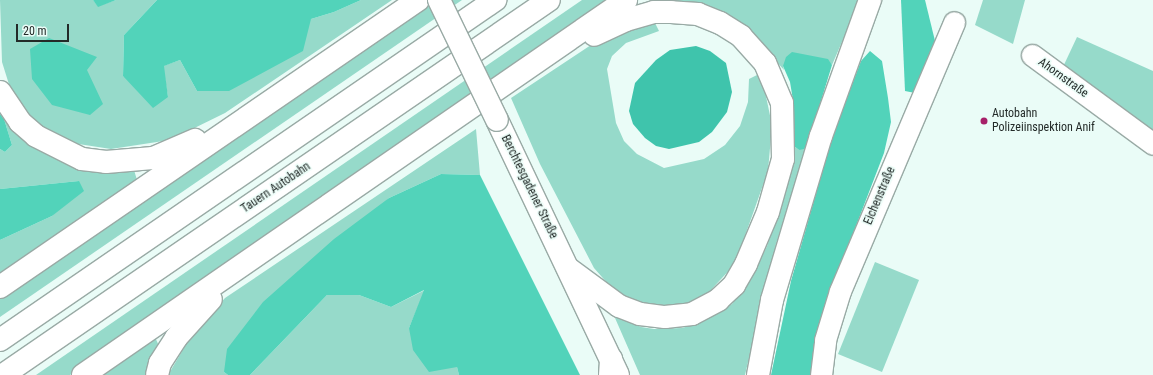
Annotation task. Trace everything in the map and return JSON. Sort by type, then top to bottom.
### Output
[{"type":"main road","points":[[0,287],[418,0]]},
{"type":"main road","name":"Berchtesgadener Straße","points":[[439,0],[496,120],[570,269],[613,370]]},
{"type":"main road","points":[[0,340],[495,0]]},
{"type":"main road","name":"Tauern Autobahn","points":[[3,375],[549,0]]},
{"type":"main road","points":[[83,375],[626,0]]},
{"type":"main road","points":[[758,375],[772,300],[821,136],[870,0]]},
{"type":"main road","points":[[562,44],[654,12],[698,14],[720,23],[741,36],[765,63],[782,103],[783,159],[768,212],[746,264],[734,285],[718,300],[692,314],[665,317],[640,314],[619,306],[570,269]]},
{"type":"main road","points":[[0,92],[20,122],[36,136],[82,158],[106,162],[153,158],[255,112]]},
{"type":"main road","points":[[157,375],[160,363],[196,312],[256,256]]},
{"type":"street","name":"Eichenstraße","points":[[821,375],[825,340],[840,291],[954,22]]},
{"type":"street","name":"Ahornstraße","points":[[1032,55],[1153,144]]},
{"type":"shaded area","points":[[0,0],[93,0],[98,6],[116,0],[157,0],[124,35],[123,76],[168,97],[163,66],[180,60],[197,91],[311,19],[334,12],[361,0],[392,0],[225,113],[170,140],[111,149],[72,143],[37,123],[12,94],[2,62]]},
{"type":"shaded area","points":[[93,0],[116,0],[98,7]]},
{"type":"shaded area","points":[[157,0],[361,0],[334,12],[311,19],[303,51],[229,91],[197,91],[180,60],[164,66],[168,97],[153,108],[123,76],[124,35]]},
{"type":"shaded area","points":[[430,0],[462,0],[0,317],[0,295]]},
{"type":"shaded area","points":[[582,0],[615,0],[70,375],[36,375]]},
{"type":"shaded area","points":[[660,0],[860,0],[832,65],[827,59],[783,66],[784,70],[749,31],[721,13],[687,2]]},
{"type":"shaded area","points":[[901,0],[925,0],[936,45],[915,93],[905,91]]},
{"type":"shaded area","points":[[983,0],[1025,0],[1013,44],[975,25]]},
{"type":"shaded area","points":[[655,23],[659,31],[626,43],[612,56],[607,69],[616,123],[624,141],[637,154],[664,168],[704,159],[725,145],[740,126],[748,102],[749,79],[757,75],[763,82],[772,125],[768,171],[735,264],[709,292],[692,302],[670,306],[652,306],[625,296],[609,285],[594,268],[540,164],[511,98],[591,45],[638,24]]},
{"type":"shaded area","points":[[1077,37],[1153,71],[1153,140],[1062,69]]},
{"type":"shaded area","points":[[49,38],[97,57],[87,70],[103,104],[90,115],[52,105],[32,79],[30,49]]},
{"type":"shaded area","points":[[696,46],[710,51],[726,63],[732,92],[727,112],[712,132],[699,142],[669,149],[656,146],[645,138],[633,124],[629,111],[635,83],[656,60],[670,50]]},
{"type":"shaded area","points":[[870,51],[882,61],[888,98],[891,122],[884,153],[831,291],[813,375],[771,375],[791,281],[832,138],[861,61]]},
{"type":"shaded area","points":[[792,52],[828,59],[832,65],[809,140],[804,149],[799,150],[794,146],[793,100],[790,82],[783,66],[786,57]]},
{"type":"shaded area","points":[[0,114],[4,119],[12,145],[5,152],[0,149]]},
{"type":"shaded area","points":[[4,119],[38,150],[62,160],[134,170],[137,180],[0,273],[0,240],[52,216],[79,181],[0,189],[0,149],[5,152],[12,145]]},
{"type":"shaded area","points":[[476,129],[480,175],[441,174],[389,198],[224,372],[228,375],[168,375],[191,336],[225,298]]},
{"type":"shaded area","points":[[809,140],[776,244],[745,375],[640,375],[615,318],[619,317],[641,327],[654,329],[682,328],[702,322],[732,304],[755,271],[767,246],[786,192],[794,146],[799,150]]},
{"type":"shaded area","points":[[441,174],[480,175],[580,375],[459,375],[457,367],[429,372],[413,350],[409,328],[424,290],[391,307],[359,295],[327,295],[250,375],[228,375],[224,372],[227,349],[263,302],[334,239],[389,198]]},
{"type":"shaded area","points":[[79,181],[84,191],[52,216],[0,240],[0,189]]},
{"type":"shaded area","points":[[875,262],[919,280],[882,372],[838,354]]},
{"type":"shaded area","points":[[425,290],[409,328],[457,367],[459,375],[250,375],[327,295],[359,295],[391,307]]},
{"type":"shaded area","points":[[155,337],[159,346],[152,355],[145,375],[99,375]]},
{"type":"place","name":"Autobahn Polizeiinspektion Anif","points":[[984,121]]}]
